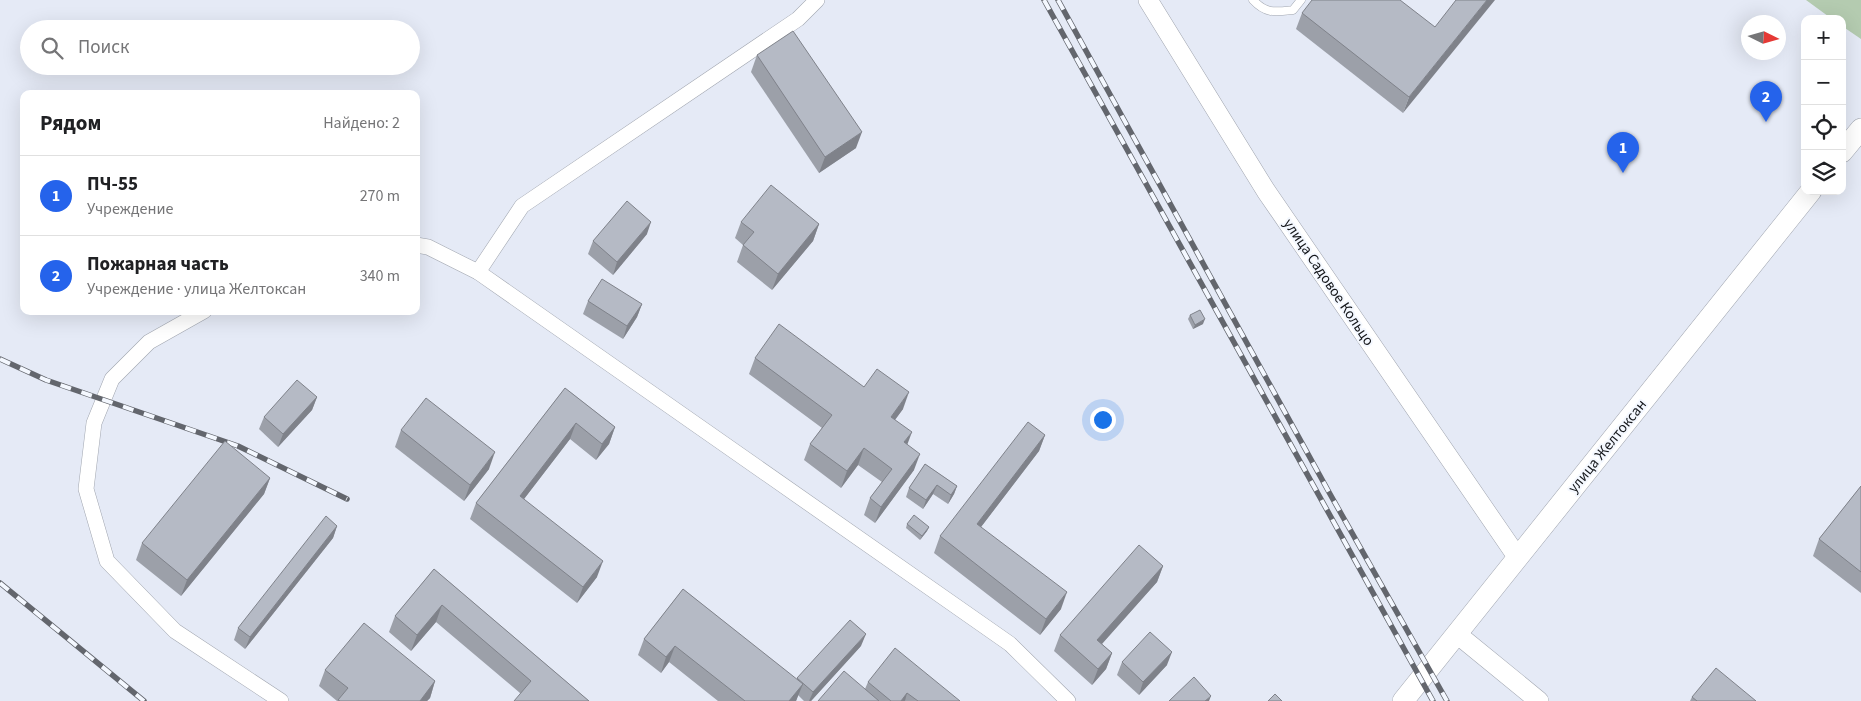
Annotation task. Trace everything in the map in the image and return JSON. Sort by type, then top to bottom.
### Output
[{"type":"main road","points":[[1844,150],[1861,129]]},
{"type":"main road","name":"улица Желтоксан","points":[[1403,701],[1808,195]]},
{"type":"street","points":[[478,272],[522,206],[798,19],[817,0]]},
{"type":"street","name":"улица Садовое Кольцо","points":[[1148,0],[1266,191],[1518,558]]},
{"type":"street","points":[[420,246],[428,247],[478,272],[1010,644],[1065,700]]},
{"type":"street","points":[[197,315],[149,342],[112,379],[94,423],[86,489],[107,561],[175,631],[281,701]]},
{"type":"street","points":[[1457,634],[1539,701]]},
{"type":"lane","points":[[1252,0],[1257,5],[1271,12],[1293,10],[1302,0]]},
{"type":"green space","points":[[1806,0],[1861,0],[1861,39],[1846,29],[1846,15],[1827,15]]},
{"type":"building","points":[[1312,0],[1400,0],[1435,27],[1456,0],[1487,0],[1409,97],[1302,13]]},
{"type":"building","points":[[793,31],[862,132],[825,157],[757,55]]},
{"type":"building","points":[[771,185],[819,224],[778,274],[743,245],[754,232],[741,222]]},
{"type":"building","points":[[627,201],[651,222],[617,262],[593,241]]},
{"type":"building","points":[[602,279],[642,304],[627,326],[588,301]]},
{"type":"building","points":[[1200,310],[1205,319],[1195,325],[1190,315]]},
{"type":"building","points":[[779,324],[864,387],[877,369],[909,392],[891,417],[912,432],[904,442],[920,454],[881,507],[870,498],[892,469],[864,448],[847,471],[810,444],[832,415],[755,358]]},
{"type":"building","points":[[297,380],[317,397],[283,434],[264,417]]},
{"type":"building","points":[[565,388],[615,427],[602,444],[576,423],[520,496],[603,561],[583,587],[476,503]]},
{"type":"building","points":[[426,398],[495,452],[470,485],[401,430]]},
{"type":"building","points":[[1028,422],[1045,435],[977,524],[1067,592],[1046,619],[940,536]]},
{"type":"building","points":[[225,441],[270,478],[187,580],[142,543]]},
{"type":"building","points":[[925,464],[957,486],[951,495],[937,485],[926,500],[909,488]]},
{"type":"building","points":[[1861,486],[1861,572],[1819,539]]},
{"type":"building","points":[[914,515],[929,527],[922,536],[907,524]]},
{"type":"building","points":[[326,516],[337,526],[250,637],[238,628]]},
{"type":"building","points":[[1139,545],[1163,566],[1097,640],[1112,653],[1098,669],[1060,635]]},
{"type":"building","points":[[434,569],[589,701],[514,701],[531,681],[442,605],[417,635],[395,616]]},
{"type":"building","points":[[683,589],[803,684],[789,701],[745,701],[675,646],[666,657],[644,639]]},
{"type":"building","points":[[850,620],[866,634],[813,692],[797,678]]},
{"type":"building","points":[[364,623],[435,681],[420,701],[338,700],[348,688],[325,670]]},
{"type":"building","points":[[1150,632],[1172,652],[1143,682],[1122,662]]},
{"type":"building","points":[[895,648],[960,701],[918,701],[907,693],[901,701],[891,701],[868,682]]},
{"type":"building","points":[[1716,668],[1756,701],[1697,701],[1692,697]]},
{"type":"building","points":[[844,671],[879,701],[818,701]]},
{"type":"building","points":[[1194,677],[1211,696],[1205,701],[1169,701]]},
{"type":"building","points":[[1275,694],[1282,701],[1268,701]]},
{"type":"railway","points":[[1044,0],[1433,701]]},
{"type":"railway","points":[[1058,0],[1330,494],[1447,701]]},
{"type":"railway","points":[[0,359],[46,380],[238,446],[347,499]]},
{"type":"railway","points":[[0,583],[144,701]]},
{"type":"place","name":"Пожарная часть","points":[[1766,122]]},
{"type":"place","name":"ПЧ-55","points":[[1623,173]]}]
